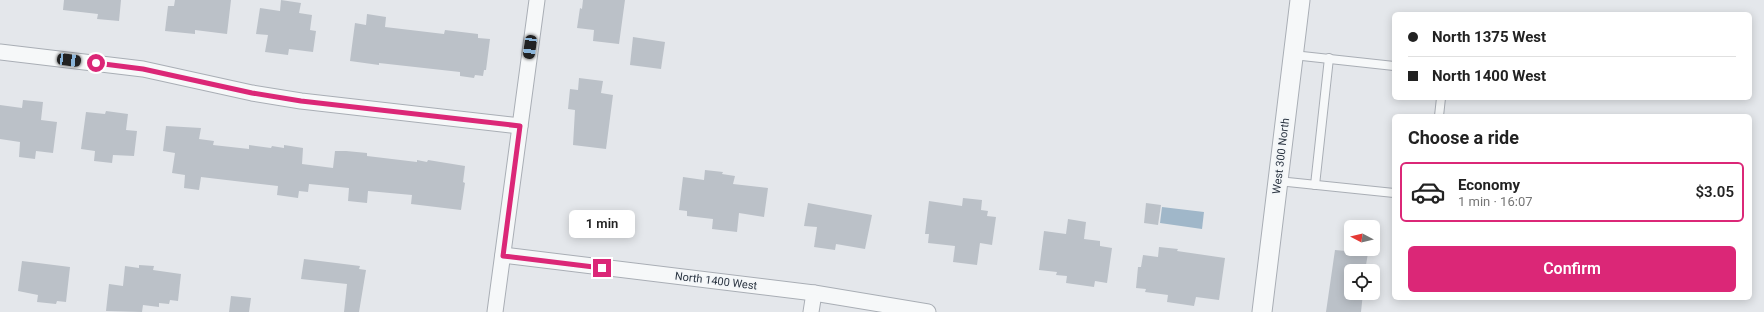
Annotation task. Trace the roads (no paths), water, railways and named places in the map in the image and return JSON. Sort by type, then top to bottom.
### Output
[{"type":"street","points":[[495,312],[537,0]]},
{"type":"street","name":"West 300 North","points":[[1262,312],[1300,0]]},
{"type":"street","points":[[0,52],[143,69],[244,92],[301,101],[520,126]]},
{"type":"street","name":"North 1400 West","points":[[503,256],[814,293],[928,312]]},
{"type":"street","points":[[812,312],[814,293]]},
{"type":"lane","points":[[1293,54],[1392,66]]},
{"type":"lane","points":[[1314,184],[1329,58]]},
{"type":"lane","points":[[1439,114],[1441,100]]},
{"type":"lane","points":[[1278,181],[1392,193]]},
{"type":"water","points":[[1162,207],[1204,212],[1202,229],[1160,223]]}]
